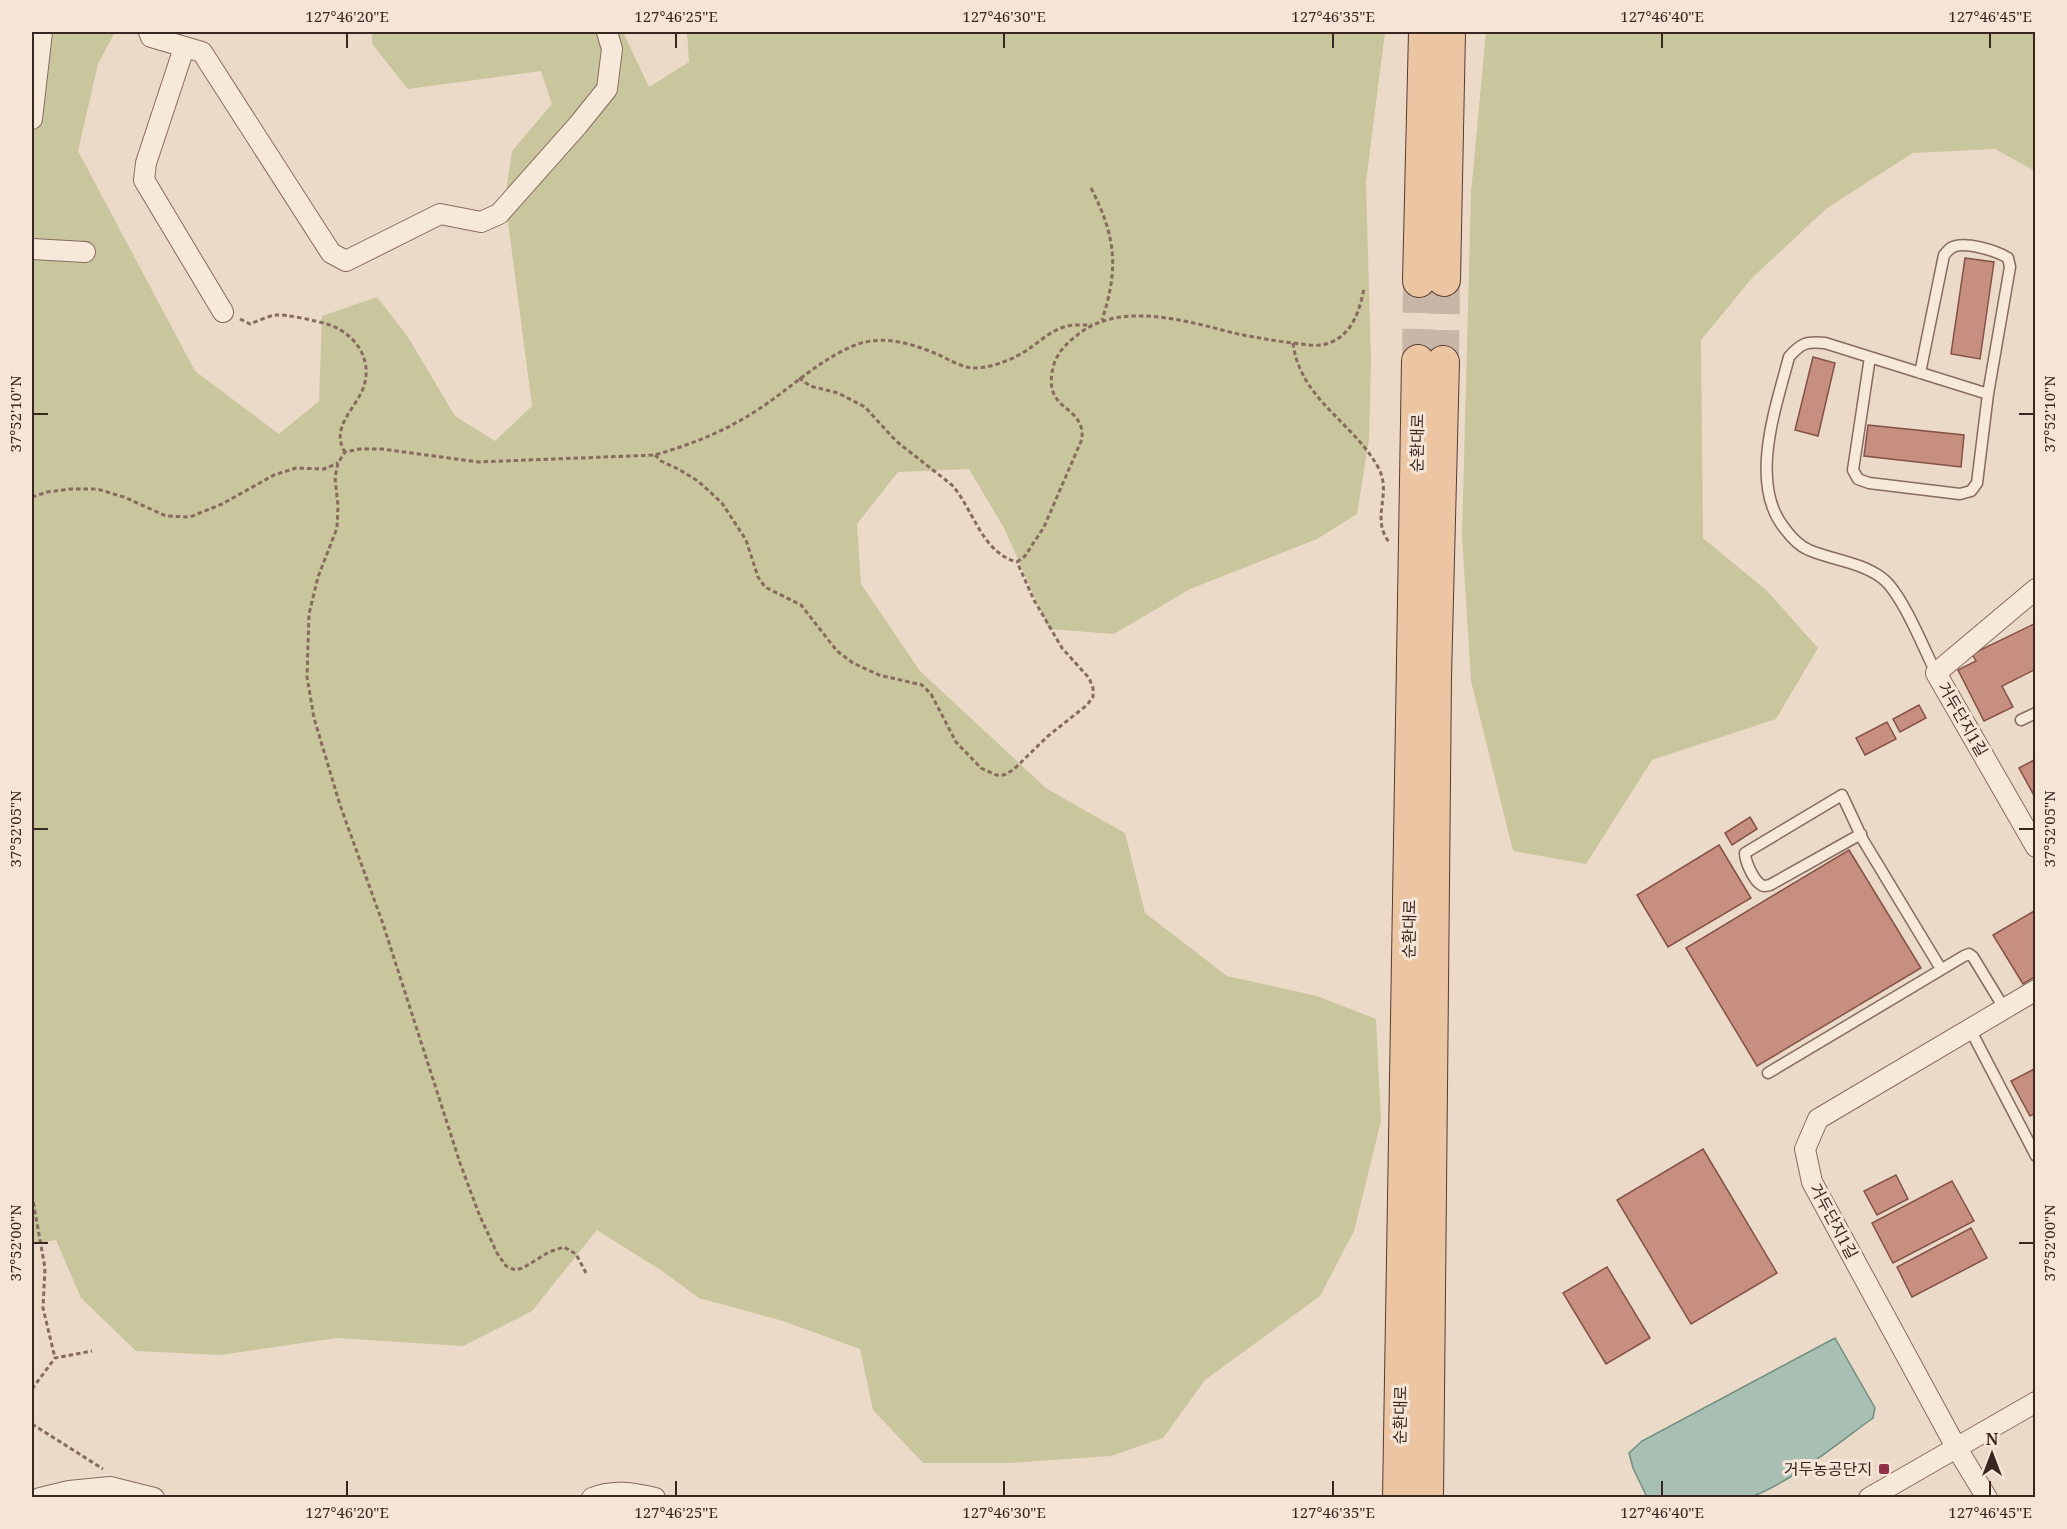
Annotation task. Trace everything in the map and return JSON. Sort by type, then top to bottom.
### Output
[{"type":"main road","points":[[1425,32],[1432,281],[1449,32]]},
{"type":"main road","name":"순환대로","points":[[1399,1497],[1430,362],[1435,677],[1427,1497]]},
{"type":"street","points":[[32,119],[42,32]]},
{"type":"street","points":[[149,32],[151,37],[202,52],[331,253],[346,261],[440,214],[481,222],[500,214],[607,89],[612,49],[607,32]]},
{"type":"street","points":[[184,48],[147,163],[144,180],[223,312]]},
{"type":"street","points":[[32,249],[85,252]]},
{"type":"street","name":"거두단지1길","points":[[2036,589],[1936,673],[2036,846]]},
{"type":"street","name":"거두단지1길","points":[[1986,1497],[1812,1182],[1805,1149],[1818,1119],[2036,990]]},
{"type":"street","points":[[1869,1497],[2036,1402]]},
{"type":"street","points":[[40,1497],[69,1491],[110,1487],[154,1497]]},
{"type":"street","points":[[592,1497],[604,1492],[655,1497]]},
{"type":"lane","points":[[1870,357],[1854,470],[1858,479],[1869,483],[1960,494],[1971,491],[1977,483],[1988,394],[2010,267],[2008,258],[1998,252],[1961,245],[1952,248],[1944,255],[1920,373]]},
{"type":"lane","points":[[1936,673],[1896,594],[1882,578],[1807,549],[1791,537],[1778,522],[1770,504],[1767,481],[1769,435],[1789,357],[1798,347],[1810,342],[1870,357],[1988,394]]},
{"type":"lane","points":[[2021,720],[2036,713]]},
{"type":"lane","points":[[1861,834],[1770,885],[1763,886],[1759,883],[1745,859],[1745,853],[1842,795],[1861,834],[1941,969]]},
{"type":"lane","points":[[1768,1073],[1969,954],[2004,1008]]},
{"type":"lane","points":[[1970,1029],[2036,1156]]},
{"type":"path","points":[[1091,188],[1106,220],[1113,252],[1109,298],[1102,320]]},
{"type":"path","points":[[1017,562],[1025,556],[1044,527],[1082,439],[1083,428],[1078,418],[1054,398],[1051,381],[1055,361],[1068,342],[1102,320],[1130,317],[1167,318],[1247,336],[1293,343],[1328,344],[1348,331],[1357,315],[1364,288]]},
{"type":"path","points":[[223,312],[250,324],[277,315],[324,323],[340,328],[349,334],[363,355],[365,373],[364,386],[359,398],[342,426],[340,444],[345,452]]},
{"type":"path","points":[[586,1273],[576,1254],[564,1247],[549,1252],[523,1268],[515,1270],[506,1266],[497,1252],[459,1163],[396,963],[340,806],[309,696],[306,656],[313,594],[337,528],[338,506],[335,477],[338,463],[345,452],[382,448],[478,462],[655,455],[680,448],[726,428],[767,404],[799,378],[845,350],[862,343],[886,340],[907,344],[970,368],[982,367],[1019,354],[1060,328],[1092,325]]},
{"type":"path","points":[[1293,343],[1298,366],[1306,384],[1365,448],[1378,468],[1383,480],[1380,524],[1382,533],[1391,544]]},
{"type":"path","points":[[799,378],[810,386],[838,393],[865,407],[897,441],[952,485],[960,494],[981,532],[1006,559],[1017,562]]},
{"type":"path","points":[[655,455],[661,461],[698,481],[722,503],[746,540],[758,577],[765,587],[801,605],[837,651],[854,663],[879,675],[922,686],[931,694],[956,742],[981,768],[996,775],[1004,775],[1013,770],[1048,736],[1087,705],[1093,697],[1093,688],[1089,678],[1062,648],[1034,600],[1017,562]]},
{"type":"path","points":[[32,497],[47,492],[71,489],[97,489],[124,497],[166,516],[190,517],[222,504],[274,475],[296,468],[324,469],[338,463]]},
{"type":"path","points":[[32,1195],[45,1268],[43,1308],[55,1358]]},
{"type":"path","points":[[32,1389],[55,1358],[92,1351]]},
{"type":"path","points":[[32,1424],[104,1469],[110,1487]]},
{"type":"shaded area","points":[[32,32],[115,32],[98,64],[78,151],[195,371],[279,434],[319,401],[322,316],[377,297],[408,337],[455,416],[495,441],[532,406],[505,199],[512,151],[552,104],[541,71],[408,89],[372,44],[372,32],[623,32],[649,87],[689,62],[687,32],[1385,32],[1366,182],[1371,362],[1369,439],[1357,514],[1317,539],[1190,589],[1114,634],[1049,629],[1004,528],[969,469],[898,472],[857,524],[861,584],[920,671],[1047,789],[1125,833],[1145,913],[1227,976],[1317,996],[1376,1019],[1381,1121],[1354,1231],[1320,1296],[1205,1380],[1163,1438],[1111,1456],[1009,1463],[923,1463],[873,1410],[860,1349],[783,1321],[699,1298],[662,1271],[597,1230],[532,1311],[463,1346],[337,1338],[220,1355],[136,1351],[81,1298],[56,1240],[32,1244]]},
{"type":"shaded area","points":[[1486,32],[2035,32],[2035,171],[1995,149],[1913,153],[1827,208],[1752,278],[1701,340],[1703,538],[1767,591],[1818,648],[1776,719],[1652,760],[1586,864],[1513,851],[1471,681],[1462,536],[1471,193]]},
{"type":"shaded area","points":[[1835,1338],[1875,1408],[1873,1418],[1796,1473],[1764,1492],[1748,1498],[1647,1497],[1633,1468],[1629,1453],[1642,1441]]},
{"type":"building","points":[[1965,258],[1994,262],[1980,359],[1951,354]]},
{"type":"building","points":[[1813,357],[1835,363],[1818,436],[1795,430]]},
{"type":"building","points":[[1868,425],[1964,435],[1961,467],[1864,456]]},
{"type":"building","points":[[2036,623],[2036,669],[2002,686],[2013,707],[1984,721],[1958,670],[1976,661],[1972,654]]},
{"type":"building","points":[[1919,705],[1926,718],[1900,732],[1893,719]]},
{"type":"building","points":[[1887,722],[1896,739],[1865,755],[1856,738]]},
{"type":"building","points":[[2036,759],[2036,799],[2019,768]]},
{"type":"building","points":[[1750,817],[1757,829],[1732,845],[1725,833]]},
{"type":"building","points":[[1719,845],[1751,898],[1668,947],[1637,895]]},
{"type":"building","points":[[1849,850],[1921,968],[1757,1066],[1686,948]]},
{"type":"building","points":[[2036,910],[2036,976],[2023,984],[1993,935]]},
{"type":"building","points":[[2036,1068],[2036,1113],[2030,1116],[2011,1081]]},
{"type":"building","points":[[1703,1149],[1777,1273],[1691,1324],[1617,1200]]},
{"type":"building","points":[[1896,1175],[1908,1199],[1877,1215],[1864,1191]]},
{"type":"building","points":[[1952,1181],[1974,1221],[1893,1263],[1872,1223]]},
{"type":"building","points":[[1971,1228],[1987,1258],[1912,1297],[1897,1267]]},
{"type":"building","points":[[1607,1267],[1650,1338],[1606,1364],[1563,1293]]},
{"type":"tunnel","points":[[1443,362],[1444,280]]},
{"type":"tunnel","points":[[1418,361],[1419,281]]},
{"type":"place","name":"거두농공단지","points":[[1884,1469]]}]
